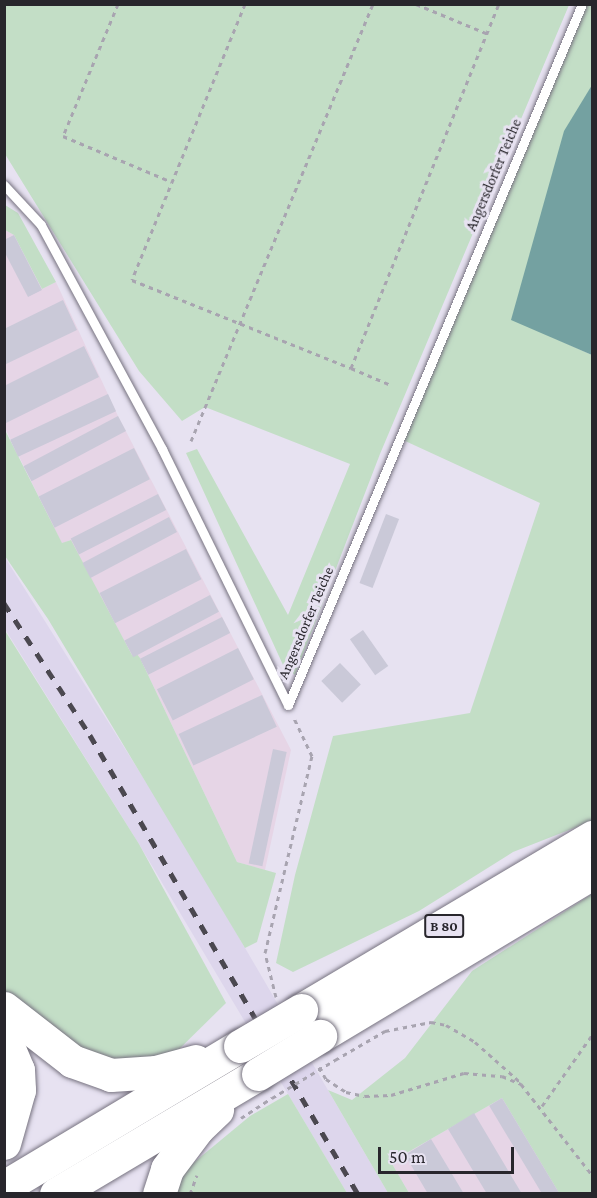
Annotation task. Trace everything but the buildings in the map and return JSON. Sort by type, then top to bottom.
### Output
[{"type":"highway","name":"B 80","points":[[56,1194],[265,1086],[319,1036],[592,837]]},
{"type":"highway","name":"B 80","points":[[4,1187],[240,1046],[319,1036],[592,873]]},
{"type":"highway","points":[[4,1008],[72,1061],[111,1075],[156,1072],[240,1046]]},
{"type":"highway","points":[[4,1037],[18,1070],[19,1090],[4,1143]]},
{"type":"highway","points":[[159,1194],[167,1169],[197,1128],[265,1086]]},
{"type":"lane","name":"Angersdorfer Teiche","points":[[4,185],[41,225],[162,449],[288,705],[582,4]]},
{"type":"path","points":[[118,4],[63,136],[172,182]]},
{"type":"path","points":[[245,4],[132,280],[391,385]]},
{"type":"path","points":[[191,441],[373,4]]},
{"type":"path","points":[[416,4],[487,34]]},
{"type":"path","points":[[351,368],[499,4]]},
{"type":"path","points":[[265,1086],[319,1036],[385,1031],[431,1022],[446,1025],[475,1041],[521,1084]]},
{"type":"path","points":[[542,1106],[592,1035]]},
{"type":"shaded area","points":[[4,5],[569,5],[380,454],[295,675],[283,665],[186,453],[197,449],[288,615],[350,464],[205,407],[182,421],[139,371],[5,154]]},
{"type":"shaded area","points":[[586,5],[592,5],[592,85],[512,319],[592,355],[592,821],[513,852],[419,911],[293,972],[276,963],[295,875],[333,736],[470,713],[540,503],[403,440]]},
{"type":"shaded area","points":[[592,85],[592,355],[511,320],[564,131]]},
{"type":"shaded area","points":[[5,205],[18,213],[56,282],[42,289],[14,235],[5,230]]},
{"type":"shaded area","points":[[5,230],[14,235],[42,289],[56,282],[118,416],[291,750],[265,870],[237,862],[140,658],[132,655],[70,540],[62,544],[5,428]]},
{"type":"shaded area","points":[[4,428],[62,543],[71,540],[132,655],[136,653],[140,658],[237,862],[276,873],[257,942],[245,948],[48,619],[5,556]]},
{"type":"shaded area","points":[[4,556],[178,833],[388,1193],[347,1193],[139,844],[5,629]]},
{"type":"shaded area","points":[[4,629],[139,844],[226,1003],[166,1062],[119,1067],[68,1048],[5,997]]},
{"type":"shaded area","points":[[592,894],[592,1193],[559,1193],[502,1098],[391,1162],[409,1193],[388,1193],[328,1090],[352,1100],[405,1058],[472,971]]},
{"type":"shaded area","points":[[288,1094],[347,1193],[175,1194],[186,1169],[250,1116]]},
{"type":"shaded area","points":[[502,1098],[559,1193],[409,1193],[391,1162]]},
{"type":"railway","points":[[4,603],[90,735],[358,1194]]}]
